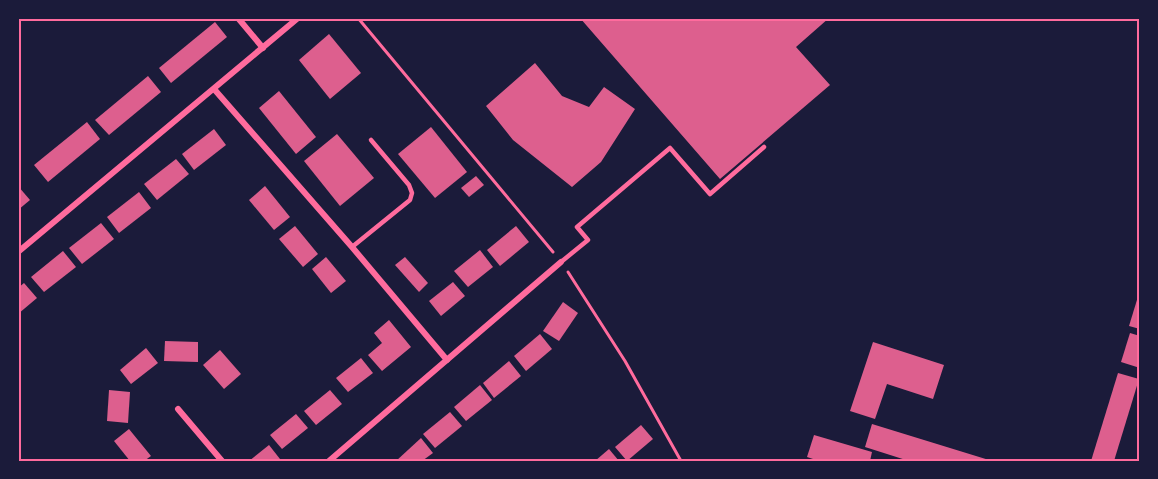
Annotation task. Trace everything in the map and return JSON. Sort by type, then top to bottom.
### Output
[{"type":"street","points":[[238,18],[263,48]]},
{"type":"street","points":[[18,252],[298,18]]},
{"type":"street","points":[[214,89],[447,360]]},
{"type":"street","points":[[329,461],[561,262]]},
{"type":"street","points":[[178,410],[222,461]]},
{"type":"lane","points":[[352,247],[410,200],[412,193],[409,185],[371,140]]},
{"type":"lane","points":[[561,262],[588,240],[578,227],[670,148],[710,194],[764,147]]},
{"type":"path","points":[[358,18],[561,262],[625,361],[680,461]]},
{"type":"building","points":[[580,18],[829,18],[796,47],[830,85],[720,179]]},
{"type":"building","points":[[215,22],[227,37],[171,83],[159,68]]},
{"type":"building","points":[[329,34],[361,73],[330,99],[299,60]]},
{"type":"building","points":[[535,63],[562,96],[589,107],[604,87],[635,109],[601,162],[572,187],[513,140],[486,106]]},
{"type":"building","points":[[148,76],[161,92],[109,135],[95,120]]},
{"type":"building","points":[[279,91],[316,137],[296,154],[259,108]]},
{"type":"building","points":[[87,122],[100,139],[48,182],[34,165]]},
{"type":"building","points":[[431,127],[467,172],[435,198],[398,154]]},
{"type":"building","points":[[214,129],[226,145],[194,170],[182,154]]},
{"type":"building","points":[[337,134],[374,178],[340,206],[304,161]]},
{"type":"building","points":[[176,159],[189,174],[157,200],[144,184]]},
{"type":"building","points":[[476,176],[484,185],[469,197],[461,188]]},
{"type":"building","points":[[18,186],[30,200],[18,210]]},
{"type":"building","points":[[265,186],[290,217],[274,230],[249,200]]},
{"type":"building","points":[[139,192],[151,208],[119,233],[107,217]]},
{"type":"building","points":[[101,223],[114,239],[82,264],[69,248]]},
{"type":"building","points":[[295,226],[318,254],[303,267],[279,239]]},
{"type":"building","points":[[516,226],[529,242],[500,266],[487,250]]},
{"type":"building","points":[[480,250],[493,267],[468,287],[454,271]]},
{"type":"building","points":[[63,251],[76,267],[44,292],[31,277]]},
{"type":"building","points":[[326,257],[346,281],[331,293],[312,269]]},
{"type":"building","points":[[405,257],[428,283],[419,292],[395,265]]},
{"type":"building","points":[[453,282],[465,296],[441,316],[429,301]]},
{"type":"building","points":[[24,283],[37,298],[18,314],[18,288]]},
{"type":"building","points":[[1140,290],[1140,329],[1129,326]]},
{"type":"building","points":[[563,302],[578,313],[559,341],[543,331]]},
{"type":"building","points":[[389,320],[411,347],[382,371],[368,355],[382,343],[374,333]]},
{"type":"building","points":[[1130,333],[1140,336],[1140,368],[1121,362]]},
{"type":"building","points":[[540,334],[552,349],[526,371],[514,356]]},
{"type":"building","points":[[165,341],[198,342],[198,362],[164,361]]},
{"type":"building","points":[[873,342],[944,365],[933,399],[887,384],[875,419],[850,411]]},
{"type":"building","points":[[146,348],[158,363],[131,384],[120,370]]},
{"type":"building","points":[[220,350],[241,374],[224,389],[203,365]]},
{"type":"building","points":[[361,358],[373,373],[348,392],[336,378]]},
{"type":"building","points":[[509,361],[521,376],[494,398],[483,383]]},
{"type":"building","points":[[1118,373],[1139,379],[1114,461],[1091,461]]},
{"type":"building","points":[[480,385],[492,400],[466,421],[454,407]]},
{"type":"building","points":[[109,390],[130,392],[128,423],[107,421]]},
{"type":"building","points":[[330,390],[342,404],[316,425],[304,411]]},
{"type":"building","points":[[450,412],[462,426],[435,448],[423,434]]},
{"type":"building","points":[[296,414],[308,428],[282,449],[270,435]]},
{"type":"building","points":[[872,424],[989,461],[909,461],[865,447]]},
{"type":"building","points":[[641,425],[653,439],[627,461],[615,447]]},
{"type":"building","points":[[129,429],[151,456],[144,461],[130,461],[114,441]]},
{"type":"building","points":[[814,435],[872,452],[870,461],[819,461],[807,457]]},
{"type":"building","points":[[421,438],[433,453],[422,461],[396,461]]},
{"type":"building","points":[[269,445],[280,459],[278,461],[249,461]]},
{"type":"building","points":[[609,449],[619,461],[595,461]]}]
